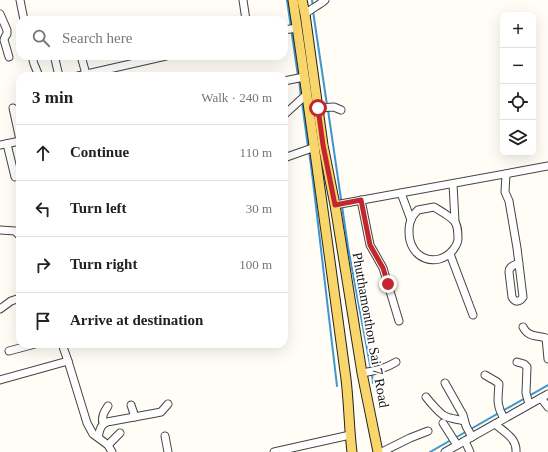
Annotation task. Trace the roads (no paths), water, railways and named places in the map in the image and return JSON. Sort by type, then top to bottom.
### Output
[{"type":"main road","name":"Phutthamonthon Sai 7 Road","points":[[293,0],[304,77],[303,97],[314,147],[346,382],[352,452]]},
{"type":"main road","name":"Phutthamonthon Sai 7 Road","points":[[302,0],[310,10],[321,108],[323,145],[339,204],[362,373],[378,452]]},
{"type":"street","points":[[20,0],[23,16]]},
{"type":"street","points":[[243,0],[245,16]]},
{"type":"street","points":[[310,10],[325,0]]},
{"type":"street","points":[[0,14],[7,30],[4,40],[10,57]]},
{"type":"street","points":[[288,30],[297,28]]},
{"type":"street","points":[[33,60],[37,72]]},
{"type":"street","points":[[55,60],[58,72]]},
{"type":"street","points":[[82,60],[85,72]]},
{"type":"street","points":[[95,72],[148,60]]},
{"type":"street","points":[[288,81],[304,77]]},
{"type":"street","points":[[288,111],[303,97]]},
{"type":"street","points":[[321,108],[334,107],[341,110]]},
{"type":"street","points":[[13,108],[16,122]]},
{"type":"street","points":[[16,141],[3,145],[16,176]]},
{"type":"street","points":[[288,156],[314,147]]},
{"type":"street","points":[[339,204],[548,166]]},
{"type":"street","points":[[506,174],[505,192],[509,201],[519,262],[523,297],[516,302],[512,297],[508,272],[511,267],[519,262]]},
{"type":"street","points":[[453,184],[455,221],[458,233],[458,242],[456,247],[450,254],[435,260],[420,256],[414,251],[410,244],[409,226],[418,210],[434,207],[455,221]]},
{"type":"street","points":[[401,193],[411,220]]},
{"type":"street","points":[[361,200],[370,245],[383,268],[399,321]]},
{"type":"street","points":[[0,230],[14,231],[16,233]]},
{"type":"street","points":[[450,254],[473,314]]},
{"type":"street","points":[[0,309],[16,299]]},
{"type":"street","points":[[523,327],[528,334],[546,338],[548,359]]},
{"type":"street","points":[[9,351],[20,348]]},
{"type":"street","points":[[63,348],[87,423],[91,431],[108,445],[112,452]]},
{"type":"street","points":[[0,380],[68,361]]},
{"type":"street","points":[[362,373],[389,367],[396,362]]},
{"type":"street","points":[[517,362],[524,364],[527,367],[527,399]]},
{"type":"street","points":[[485,375],[499,384],[498,402],[503,417]]},
{"type":"street","points":[[445,383],[463,415],[469,437],[470,452]]},
{"type":"street","points":[[445,452],[454,440],[469,437],[495,424],[527,399],[541,398],[548,394]]},
{"type":"street","points":[[426,397],[444,416],[465,423]]},
{"type":"street","points":[[541,398],[548,407]]},
{"type":"street","points":[[98,437],[100,428],[107,422],[161,412],[168,404]]},
{"type":"street","points":[[103,424],[102,417],[108,406]]},
{"type":"street","points":[[131,406],[135,417]]},
{"type":"street","points":[[443,423],[454,440]]},
{"type":"street","points":[[495,424],[513,439],[516,452]]},
{"type":"street","points":[[382,452],[428,431]]},
{"type":"street","points":[[108,445],[120,433]]},
{"type":"street","points":[[274,452],[350,435]]},
{"type":"street","points":[[165,436],[168,452]]},
{"type":"waterway","points":[[287,0],[298,76]]},
{"type":"waterway","points":[[312,0],[313,6]]},
{"type":"waterway","points":[[313,11],[327,105]]},
{"type":"waterway","points":[[299,80],[301,97]]},
{"type":"waterway","points":[[302,102],[308,147]]},
{"type":"waterway","points":[[328,110],[348,247],[371,370]]},
{"type":"waterway","points":[[309,151],[337,386]]},
{"type":"waterway","points":[[372,374],[373,383]]},
{"type":"waterway","points":[[455,438],[548,385]]},
{"type":"waterway","points":[[430,452],[451,440]]}]
